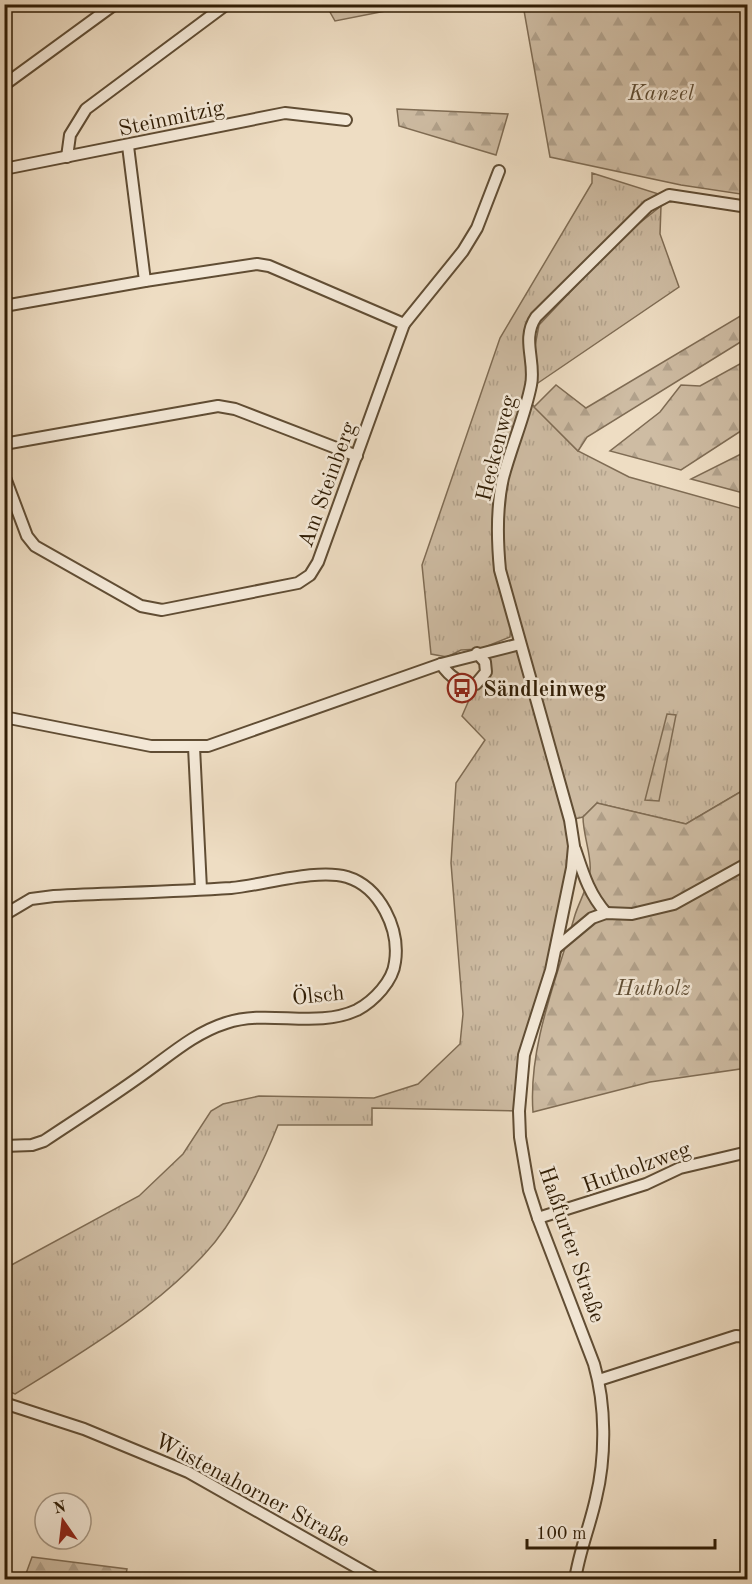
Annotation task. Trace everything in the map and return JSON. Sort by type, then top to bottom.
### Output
[{"type":"street","points":[[4,85],[115,4]]},
{"type":"street","points":[[67,157],[70,135],[86,109],[227,4]]},
{"type":"street","name":"Steinmitzig","points":[[4,169],[285,113],[346,120]]},
{"type":"street","points":[[128,146],[145,281]]},
{"type":"street","name":"Am Steinberg","points":[[4,475],[27,536],[35,546],[141,606],[170,610],[298,583],[310,575],[318,562],[404,324],[463,251],[477,228],[499,171]]},
{"type":"street","name":"Heckenweg","points":[[556,948],[574,846],[570,820],[501,570],[498,514],[504,476],[532,383],[530,326],[635,219],[658,199],[669,195],[747,207]]},
{"type":"street","points":[[4,306],[257,264],[269,266],[404,324]]},
{"type":"street","points":[[4,444],[218,405],[357,456]]},
{"type":"street","points":[[4,717],[151,746],[194,747],[227,740],[441,664],[477,653],[520,644]]},
{"type":"street","points":[[441,664],[453,677],[469,684],[476,684],[486,672],[485,662],[477,653]]},
{"type":"street","points":[[194,747],[201,889]]},
{"type":"street","points":[[574,846],[586,883],[594,899],[606,913]]},
{"type":"street","name":"Haßfurter Straße","points":[[575,1580],[598,1484],[602,1410],[599,1380],[538,1218],[524,1165],[520,1137],[519,1100],[526,1045],[556,948],[585,921],[606,913],[632,914],[674,904],[747,863]]},
{"type":"street","name":"Ölsch","points":[[4,915],[31,900],[54,896],[243,886],[320,874],[348,877],[374,895],[392,926],[395,962],[390,977],[374,998],[347,1012],[318,1018],[257,1017],[227,1022],[181,1046],[44,1141],[32,1145],[4,1146]]},
{"type":"street","name":"Hutholzweg","points":[[538,1218],[646,1184],[680,1168],[747,1152]]},
{"type":"street","points":[[599,1380],[736,1336],[747,1337]]},
{"type":"street","name":"Wüstenahorner Straße","points":[[4,1403],[84,1429],[188,1472],[379,1580]]},
{"type":"green space","points":[[326,5],[416,5],[335,21]]},
{"type":"green space","name":"Kanzel","points":[[523,5],[747,5],[747,195],[681,185],[550,157]]},
{"type":"green space","points":[[397,109],[508,114],[496,155],[399,126]]},
{"type":"green space","points":[[592,173],[665,196],[536,317],[527,399],[578,451],[629,477],[747,510],[747,788],[686,824],[597,803],[583,817],[570,820],[574,846],[551,970],[528,1035],[519,1111],[372,1108],[372,1125],[278,1125],[243,1201],[225,1229],[195,1265],[147,1306],[95,1344],[15,1394],[5,1390],[4,1269],[139,1196],[183,1154],[211,1111],[223,1104],[259,1096],[374,1098],[418,1084],[460,1044],[463,1014],[451,863],[456,783],[485,740],[462,716],[476,684],[485,675],[477,653],[520,644],[507,593],[495,491],[494,553],[511,622],[510,637],[480,649],[461,650],[447,657],[431,654],[422,565],[500,338],[592,183]]},
{"type":"green space","points":[[661,206],[660,234],[679,287],[535,385],[537,373],[535,346],[539,325],[622,237]]},
{"type":"green space","points":[[747,312],[747,338],[587,437],[578,451],[534,407],[556,385],[586,408]]},
{"type":"green space","points":[[747,360],[747,427],[681,470],[610,451],[660,412],[681,385],[700,386]]},
{"type":"green space","points":[[747,451],[747,494],[691,479]]},
{"type":"green space","points":[[667,714],[676,715],[659,801],[645,800]]},
{"type":"green space","name":"Hutholz","points":[[747,788],[747,1068],[650,1082],[533,1112],[535,1062],[539,1037],[552,988],[589,876],[590,859],[583,817],[597,803],[686,824]]},
{"type":"green space","points":[[32,1557],[127,1569],[125,1579],[24,1579]]},
{"type":"place","name":"Sändleinweg","points":[[462,688]]}]
